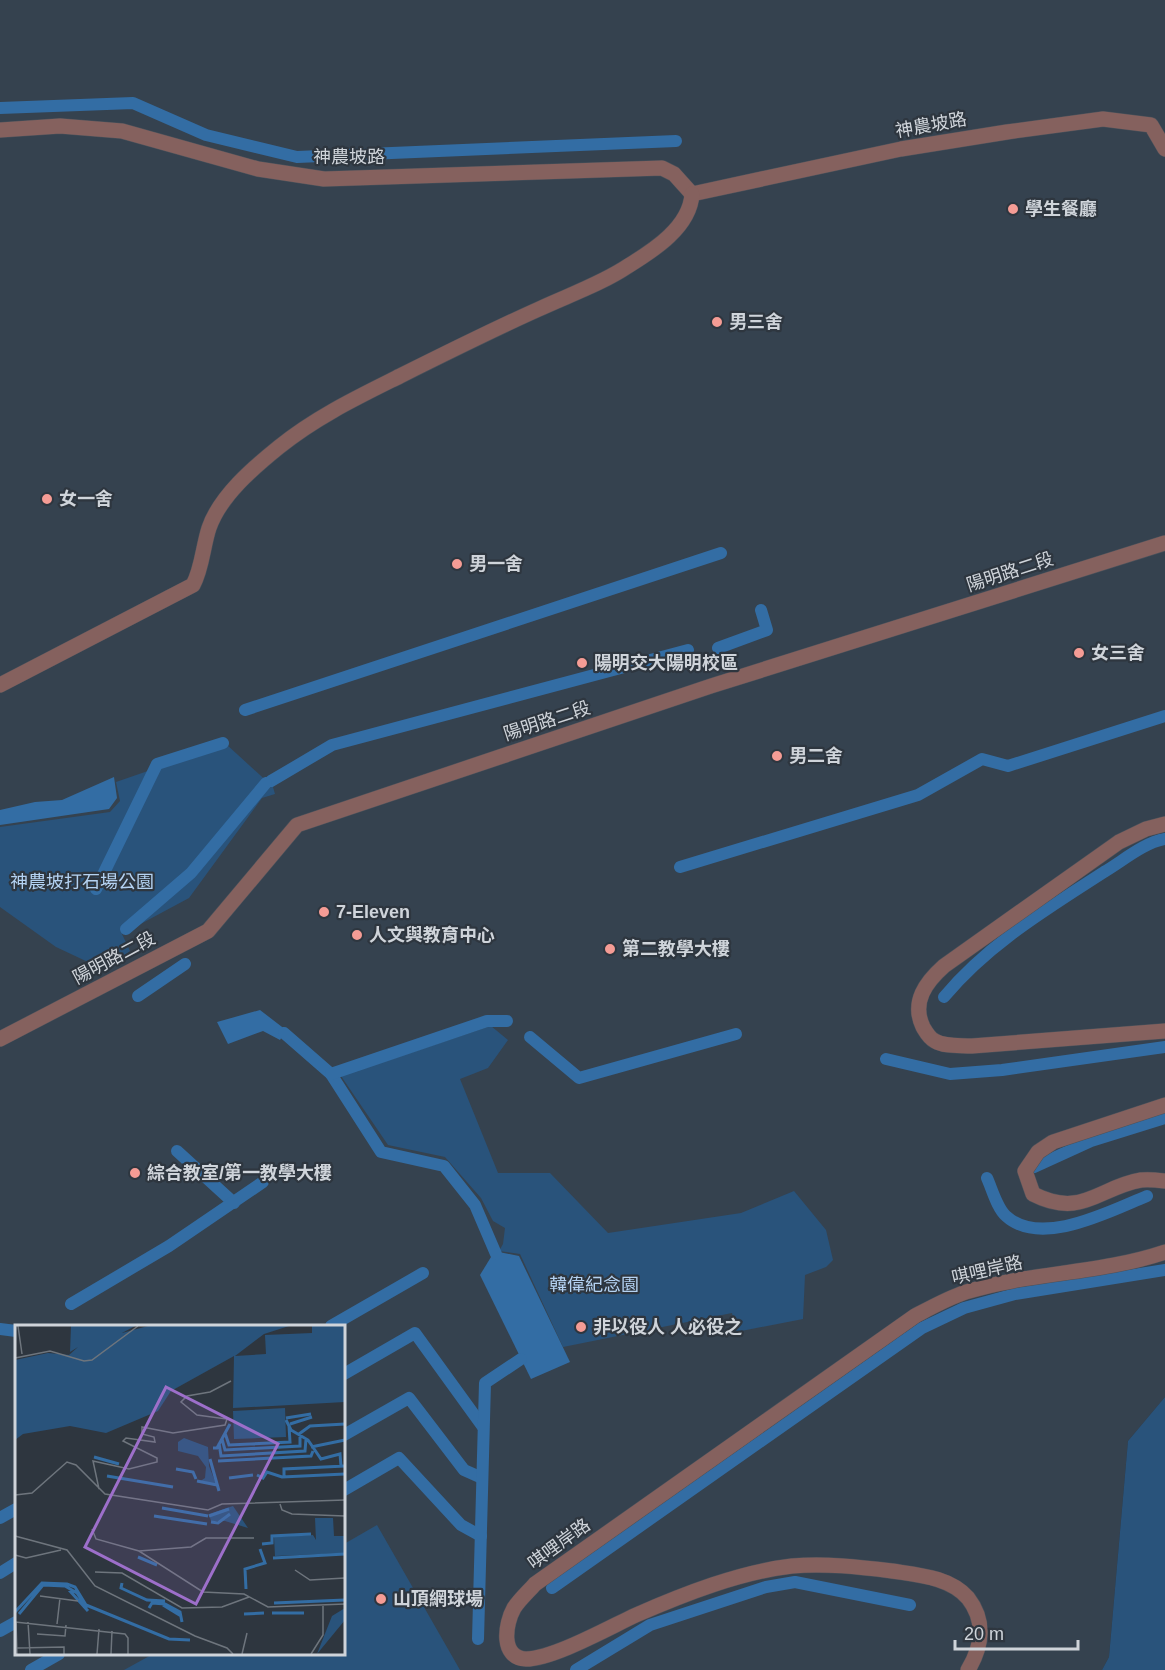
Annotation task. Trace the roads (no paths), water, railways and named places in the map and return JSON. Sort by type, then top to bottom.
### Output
[{"type":"street","name":"神農坡路","points":[[0,130],[60,126],[122,131],[258,169],[324,179],[662,168],[674,174],[692,194],[902,149],[1103,119],[1151,125],[1165,149]]},
{"type":"street","points":[[0,685],[193,585],[198,577],[201,555],[210,526],[229,495],[278,448],[307,426],[341,405],[471,340],[615,274],[647,253],[674,230],[687,214],[692,194]]},
{"type":"street","name":"陽明路二段","points":[[0,1039],[208,931],[297,825],[711,686],[1165,543]]},
{"type":"street","points":[[1165,824],[1146,829],[1119,842],[944,966],[925,986],[918,1007],[926,1032],[935,1041],[945,1045],[972,1046],[1165,1031]]},
{"type":"street","points":[[1165,1105],[1053,1142],[1038,1152],[1025,1171],[1033,1194],[1055,1203],[1098,1197],[1144,1180],[1165,1181]]},
{"type":"street","name":"唭哩岸路","points":[[968,1670],[979,1646],[980,1624],[971,1603],[956,1587],[917,1575],[827,1566],[791,1566],[717,1585],[651,1609],[539,1657],[519,1658],[510,1653],[507,1642],[513,1609],[536,1584],[915,1316],[954,1296],[977,1289],[1106,1267],[1165,1252]]},
{"type":"waterway","points":[[0,108],[133,103],[206,135],[297,157],[676,141]]},
{"type":"waterway","points":[[245,710],[721,553]]},
{"type":"waterway","points":[[718,648],[767,630],[761,610]]},
{"type":"waterway","points":[[271,781],[332,745],[688,650]]},
{"type":"waterway","points":[[680,867],[918,795],[982,759],[1008,766],[1165,716]]},
{"type":"waterway","points":[[96,889],[157,764],[223,743]]},
{"type":"waterway","points":[[126,929],[191,873],[266,783]]},
{"type":"waterway","points":[[944,997],[980,960],[1019,928],[1133,853],[1149,844],[1165,839]]},
{"type":"waterway","points":[[138,996],[185,964]]},
{"type":"waterway","points":[[331,1074],[487,1021],[507,1021]]},
{"type":"waterway","points":[[284,1033],[331,1074],[381,1152],[444,1166],[475,1205],[496,1254]]},
{"type":"waterway","points":[[530,1037],[579,1078],[736,1034]]},
{"type":"waterway","points":[[886,1059],[950,1074],[1002,1070],[1165,1047]]},
{"type":"waterway","points":[[1034,1167],[1091,1141],[1165,1118]]},
{"type":"waterway","points":[[177,1151],[234,1203]]},
{"type":"waterway","points":[[987,1178],[997,1203],[1006,1216],[1021,1225],[1038,1228],[1056,1228],[1076,1224],[1147,1196]]},
{"type":"waterway","points":[[71,1304],[169,1246],[263,1182]]},
{"type":"waterway","points":[[552,1588],[922,1328],[964,1308],[1015,1294],[1165,1270]]},
{"type":"waterway","points":[[333,1325],[423,1273]]},
{"type":"waterway","points":[[0,1329],[15,1331]]},
{"type":"waterway","points":[[345,1373],[415,1333],[483,1427]]},
{"type":"waterway","points":[[478,1639],[485,1383],[521,1359]]},
{"type":"waterway","points":[[345,1434],[409,1398],[464,1470],[482,1478]]},
{"type":"waterway","points":[[345,1489],[399,1458],[461,1525],[481,1536]]},
{"type":"waterway","points":[[0,1518],[15,1510]]},
{"type":"waterway","points":[[0,1573],[15,1564]]},
{"type":"waterway","points":[[576,1670],[650,1625],[766,1587],[795,1582],[910,1605]]},
{"type":"waterway","points":[[0,1631],[15,1623]]},
{"type":"waterway","points":[[31,1670],[57,1655]]},
{"type":"place","name":"學生餐廳","points":[[1013,209]]},
{"type":"place","name":"男三舍","points":[[717,322]]},
{"type":"place","name":"女一舍","points":[[47,499]]},
{"type":"place","name":"男一舍","points":[[457,564]]},
{"type":"place","name":"女三舍","points":[[1079,653]]},
{"type":"place","name":"陽明交大陽明校區","points":[[582,663]]},
{"type":"place","name":"男二舍","points":[[777,756]]},
{"type":"place","name":"7-Eleven","points":[[324,912]]},
{"type":"place","name":"人文與教育中心","points":[[357,935]]},
{"type":"place","name":"第二教學大樓","points":[[610,949]]},
{"type":"place","name":"綜合教室/第一教學大樓","points":[[135,1173]]},
{"type":"place","name":"非以役人 人必役之","points":[[581,1327]]},
{"type":"place","name":"山頂網球場","points":[[381,1599]]},
{"type":"park label","name":"神農坡打石場公園","points":[[82,882]]},
{"type":"park label","name":"韓偉紀念園","points":[[594,1285]]}]
